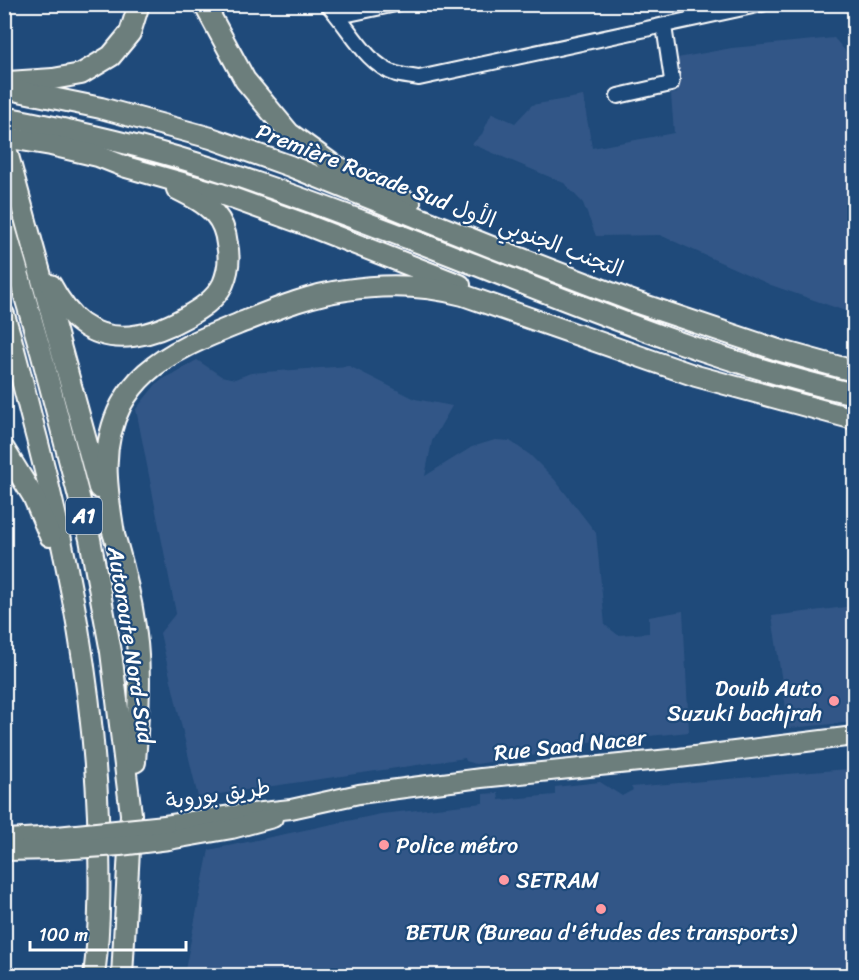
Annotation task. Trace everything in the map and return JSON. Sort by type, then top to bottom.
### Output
[{"type":"highway","points":[[4,83],[81,74],[111,56],[130,33],[139,4]]},
{"type":"highway","points":[[204,4],[244,80],[290,133],[332,164],[388,191],[494,248]]},
{"type":"highway","name":"Première Rocade Sud التجنب الجنوبي الأول","points":[[4,88],[101,108],[211,138],[290,166],[494,248],[712,329],[855,371]]},
{"type":"highway","points":[[4,117],[74,130],[177,157],[395,234],[668,339],[750,367],[855,394]]},
{"type":"highway","points":[[131,814],[139,680],[136,641],[128,591],[4,139],[51,145],[98,156],[148,174],[218,193],[296,221],[610,346]]},
{"type":"highway","points":[[24,212],[50,282],[71,316],[84,326],[108,336],[123,337],[153,333],[167,328],[205,306],[216,294],[226,274],[228,248],[217,215],[202,203],[148,174]]},
{"type":"highway","name":"Autoroute Nord-Sud","points":[[4,224],[41,352],[90,539],[111,652],[131,814],[122,975]]},
{"type":"highway","points":[[114,534],[106,469],[106,449],[113,422],[133,387],[161,362],[199,340],[289,303],[320,294],[389,286],[441,290],[463,295],[696,376],[855,418]]},
{"type":"highway","name":"A1","points":[[4,315],[43,464],[75,608],[90,707],[97,784],[100,871],[100,921],[94,975]]},
{"type":"highway","points":[[4,449],[28,487],[47,525],[75,608]]},
{"type":"main road","name":"Rue Saad Nacer","points":[[291,809],[359,794],[470,779],[655,761],[855,736]]},
{"type":"main road","name":"طريق بوروبة","points":[[4,839],[120,846],[167,832],[255,824],[291,809]]},
{"type":"main road","name":"طريق بوروبة","points":[[4,850],[57,843]]},
{"type":"street","points":[[327,4],[339,16],[372,60],[394,73],[419,78],[762,4]]},
{"type":"street","points":[[339,16],[396,4]]},
{"type":"street","points":[[618,96],[671,84],[664,26]]},
{"type":"shaded area","points":[[834,38],[854,61],[854,314],[771,285],[660,235],[596,236],[583,203],[564,183],[472,144],[482,134],[492,113],[515,123],[532,105],[583,96],[592,148],[674,133],[671,94],[677,93],[672,59],[732,48]]},
{"type":"shaded area","points":[[197,360],[221,376],[235,379],[251,373],[349,366],[415,399],[452,406],[432,441],[425,476],[472,447],[495,440],[510,441],[530,455],[555,480],[596,533],[605,625],[618,635],[649,633],[649,617],[683,611],[689,732],[548,746],[550,753],[476,764],[466,761],[465,758],[198,797],[160,633],[176,613],[136,409],[158,382]]},
{"type":"shaded area","points":[[854,606],[854,722],[789,728],[772,616]]},
{"type":"shaded area","points":[[848,769],[854,813],[854,975],[184,975],[209,850],[381,814],[483,803],[483,794],[498,793],[499,800],[555,795],[555,787],[600,782],[622,796],[633,790],[631,787]]},
{"type":"place","name":"Douib Auto Suzuki bachjrah","points":[[834,701]]},
{"type":"place","name":"Police métro","points":[[384,845]]},
{"type":"place","name":"SETRAM","points":[[504,880]]},
{"type":"place","name":"BETUR (Bureau d'études des transports)","points":[[601,909]]}]
